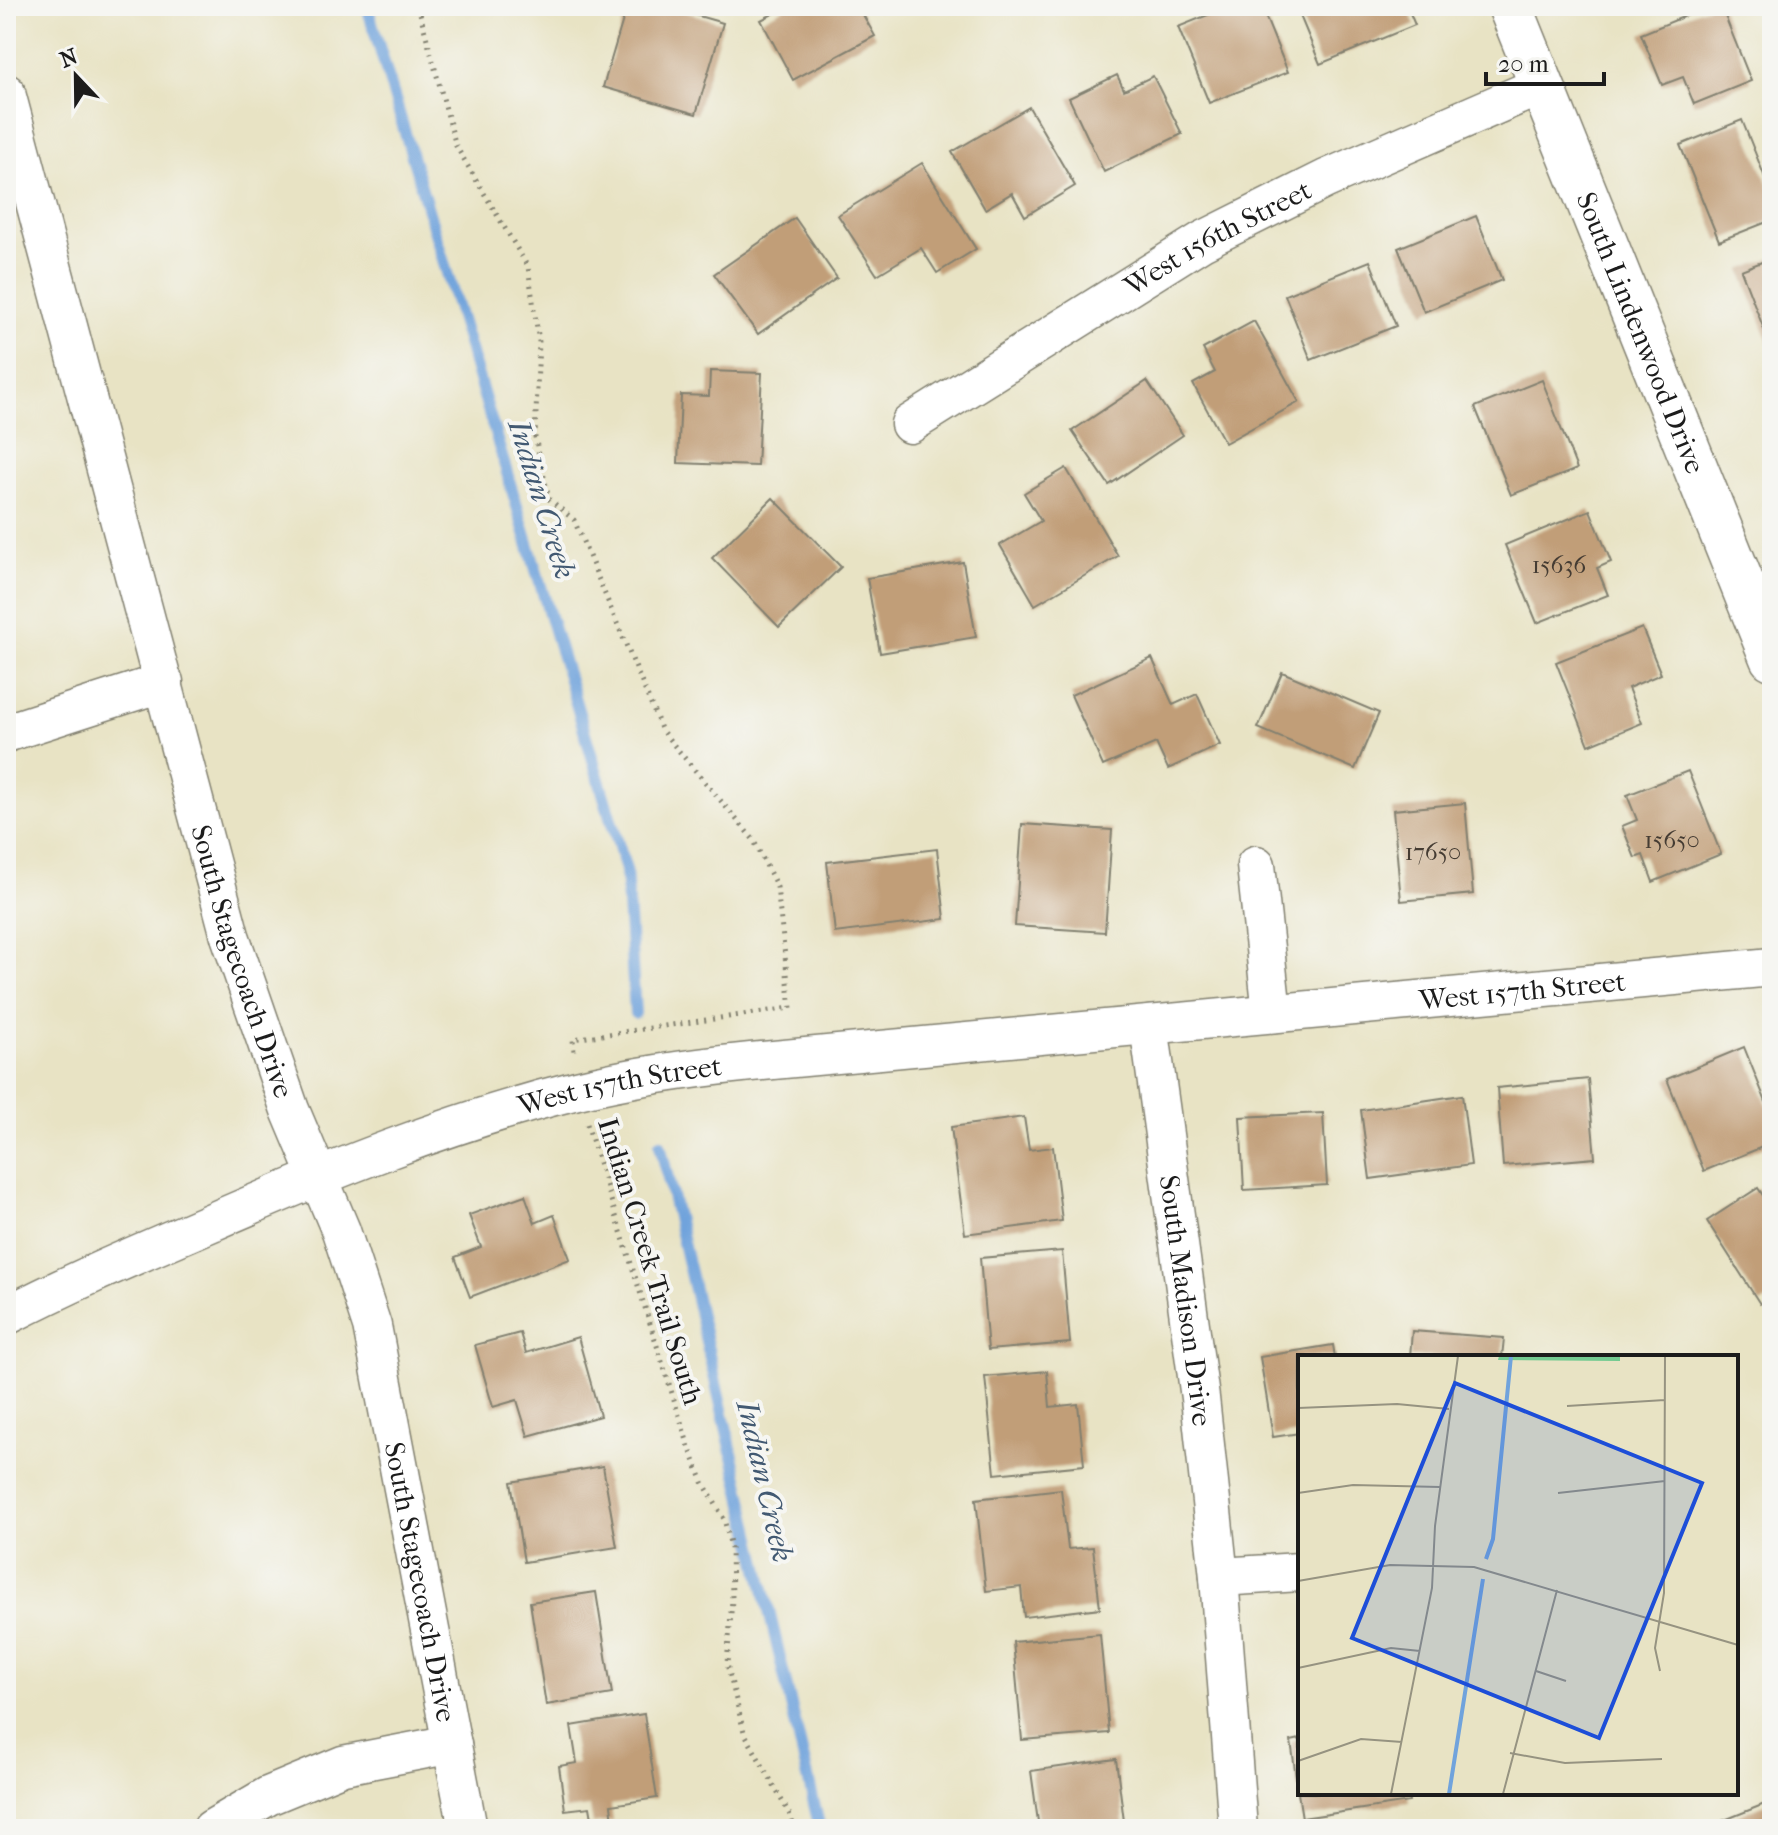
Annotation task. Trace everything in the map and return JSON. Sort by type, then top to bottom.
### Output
[{"type":"street","name":"South Lindenwood Drive","points":[[1510,6],[1772,658]]},
{"type":"street","name":"West 156th Street","points":[[910,424],[1202,241],[1326,179],[1542,85]]},
{"type":"street","name":"South Stagecoach Drive","points":[[6,93],[18,180],[164,682],[230,936],[290,1110],[341,1231],[372,1326],[468,1829]]},
{"type":"street","points":[[6,733],[164,682]]},
{"type":"street","points":[[1256,865],[1272,1013]]},
{"type":"street","name":"West 157th Street","points":[[6,1316],[52,1292],[318,1177],[417,1138],[576,1090],[665,1072],[1772,967]]},
{"type":"street","name":"South Madison Drive","points":[[1149,1025],[1200,1398],[1219,1577],[1238,1829]]},
{"type":"street","points":[[1219,1577],[1298,1572]]},
{"type":"street","points":[[212,1829],[268,1796],[343,1765],[452,1744]]},
{"type":"path","name":"Indian Creek Trail South","points":[[418,6],[456,146],[528,267],[539,342],[535,437],[549,499],[574,520],[662,731],[753,839],[777,887],[791,1008],[573,1039],[576,1090],[689,1447],[703,1482],[724,1519],[731,1547],[732,1600],[727,1664],[744,1732],[791,1817],[794,1829]]},
{"type":"building","points":[[627,6],[664,6],[723,23],[696,114],[603,87]]},
{"type":"building","points":[[788,6],[858,6],[875,36],[793,80],[761,20]]},
{"type":"building","points":[[1230,6],[1261,6],[1288,72],[1209,103],[1178,27]]},
{"type":"building","points":[[1296,6],[1407,6],[1415,25],[1320,64]]},
{"type":"building","points":[[1710,6],[1721,6],[1751,81],[1694,104],[1683,77],[1662,85],[1641,34]]},
{"type":"building","points":[[1117,75],[1124,90],[1153,76],[1182,134],[1104,172],[1069,98]]},
{"type":"building","points":[[1029,107],[1075,186],[1025,216],[1012,193],[985,209],[952,152]]},
{"type":"building","points":[[1742,120],[1772,195],[1772,220],[1719,241],[1680,145]]},
{"type":"building","points":[[922,163],[976,249],[937,273],[921,248],[877,275],[838,215]]},
{"type":"building","points":[[1476,216],[1502,280],[1424,312],[1398,248]]},
{"type":"building","points":[[795,218],[837,278],[758,334],[714,274]]},
{"type":"building","points":[[1772,258],[1772,350],[1741,270]]},
{"type":"building","points":[[1370,261],[1396,326],[1311,360],[1285,295]]},
{"type":"building","points":[[1254,321],[1299,402],[1225,443],[1193,384],[1215,372],[1203,349]]},
{"type":"building","points":[[710,371],[762,373],[757,466],[678,463],[681,395],[709,396]]},
{"type":"building","points":[[1542,380],[1577,469],[1511,495],[1475,407]]},
{"type":"building","points":[[1147,381],[1183,435],[1109,485],[1072,431]]},
{"type":"building","points":[[1066,468],[1118,556],[1035,605],[1000,545],[1041,521],[1024,493]]},
{"type":"building","points":[[773,498],[841,567],[779,627],[712,558]]},
{"type":"building","points":[[1590,510],[1611,562],[1597,568],[1608,595],[1537,623],[1505,545]]},
{"type":"building","points":[[963,562],[976,637],[880,653],[867,578]]},
{"type":"building","points":[[1642,628],[1661,674],[1628,688],[1642,723],[1589,745],[1556,662]]},
{"type":"building","points":[[1152,658],[1173,705],[1197,694],[1220,745],[1168,769],[1156,743],[1103,766],[1071,695]]},
{"type":"building","points":[[1282,672],[1379,713],[1355,769],[1258,728]]},
{"type":"building","points":[[1688,771],[1721,854],[1653,882],[1643,855],[1635,858],[1622,826],[1637,820],[1627,795]]},
{"type":"building","points":[[1465,803],[1473,894],[1401,901],[1393,810]]},
{"type":"building","points":[[1022,824],[1112,830],[1105,932],[1015,926]]},
{"type":"building","points":[[937,849],[945,919],[835,933],[827,862]]},
{"type":"building","points":[[1744,1047],[1772,1117],[1772,1143],[1704,1171],[1667,1079]]},
{"type":"building","points":[[1588,1079],[1595,1158],[1503,1166],[1497,1088]]},
{"type":"building","points":[[1462,1095],[1471,1165],[1370,1179],[1361,1110]]},
{"type":"building","points":[[1323,1113],[1327,1185],[1244,1190],[1240,1117]]},
{"type":"building","points":[[1024,1117],[1029,1150],[1053,1147],[1062,1221],[965,1234],[951,1127]]},
{"type":"building","points":[[1758,1188],[1772,1209],[1772,1297],[1760,1304],[1707,1221]]},
{"type":"building","points":[[525,1195],[535,1223],[554,1215],[570,1259],[470,1297],[455,1257],[481,1247],[469,1215]]},
{"type":"building","points":[[1062,1251],[1070,1343],[988,1350],[980,1258]]},
{"type":"building","points":[[1412,1331],[1504,1338],[1502,1355],[1410,1355]]},
{"type":"building","points":[[520,1333],[526,1353],[578,1337],[600,1416],[528,1436],[517,1400],[493,1407],[475,1345]]},
{"type":"building","points":[[1333,1345],[1335,1355],[1298,1355],[1298,1433],[1273,1437],[1260,1357]]},
{"type":"building","points":[[1047,1371],[1050,1407],[1078,1404],[1084,1465],[995,1474],[985,1377]]},
{"type":"building","points":[[603,1466],[617,1547],[524,1562],[511,1482]]},
{"type":"building","points":[[1061,1489],[1068,1549],[1093,1547],[1100,1608],[1024,1617],[1021,1587],[986,1591],[976,1499]]},
{"type":"building","points":[[596,1592],[612,1694],[546,1705],[530,1602]]},
{"type":"building","points":[[1100,1634],[1109,1733],[1022,1740],[1013,1642]]},
{"type":"building","points":[[644,1714],[657,1798],[611,1805],[613,1821],[593,1824],[590,1807],[565,1810],[559,1766],[577,1763],[571,1726]]},
{"type":"building","points":[[1298,1739],[1298,1791],[1291,1741]]},
{"type":"building","points":[[1116,1759],[1125,1829],[1039,1829],[1031,1771]]},
{"type":"building","points":[[1298,1795],[1408,1795],[1409,1802],[1302,1818]]},
{"type":"building","points":[[1772,1801],[1772,1829],[1702,1829]]},
{"type":"building","points":[[1648,1820],[1652,1829],[1628,1829]]},
{"type":"waterway","name":"Indian Creek","points":[[367,6],[626,870],[635,1013]]},
{"type":"waterway","name":"Indian Creek","points":[[660,1144],[820,1829]]}]
